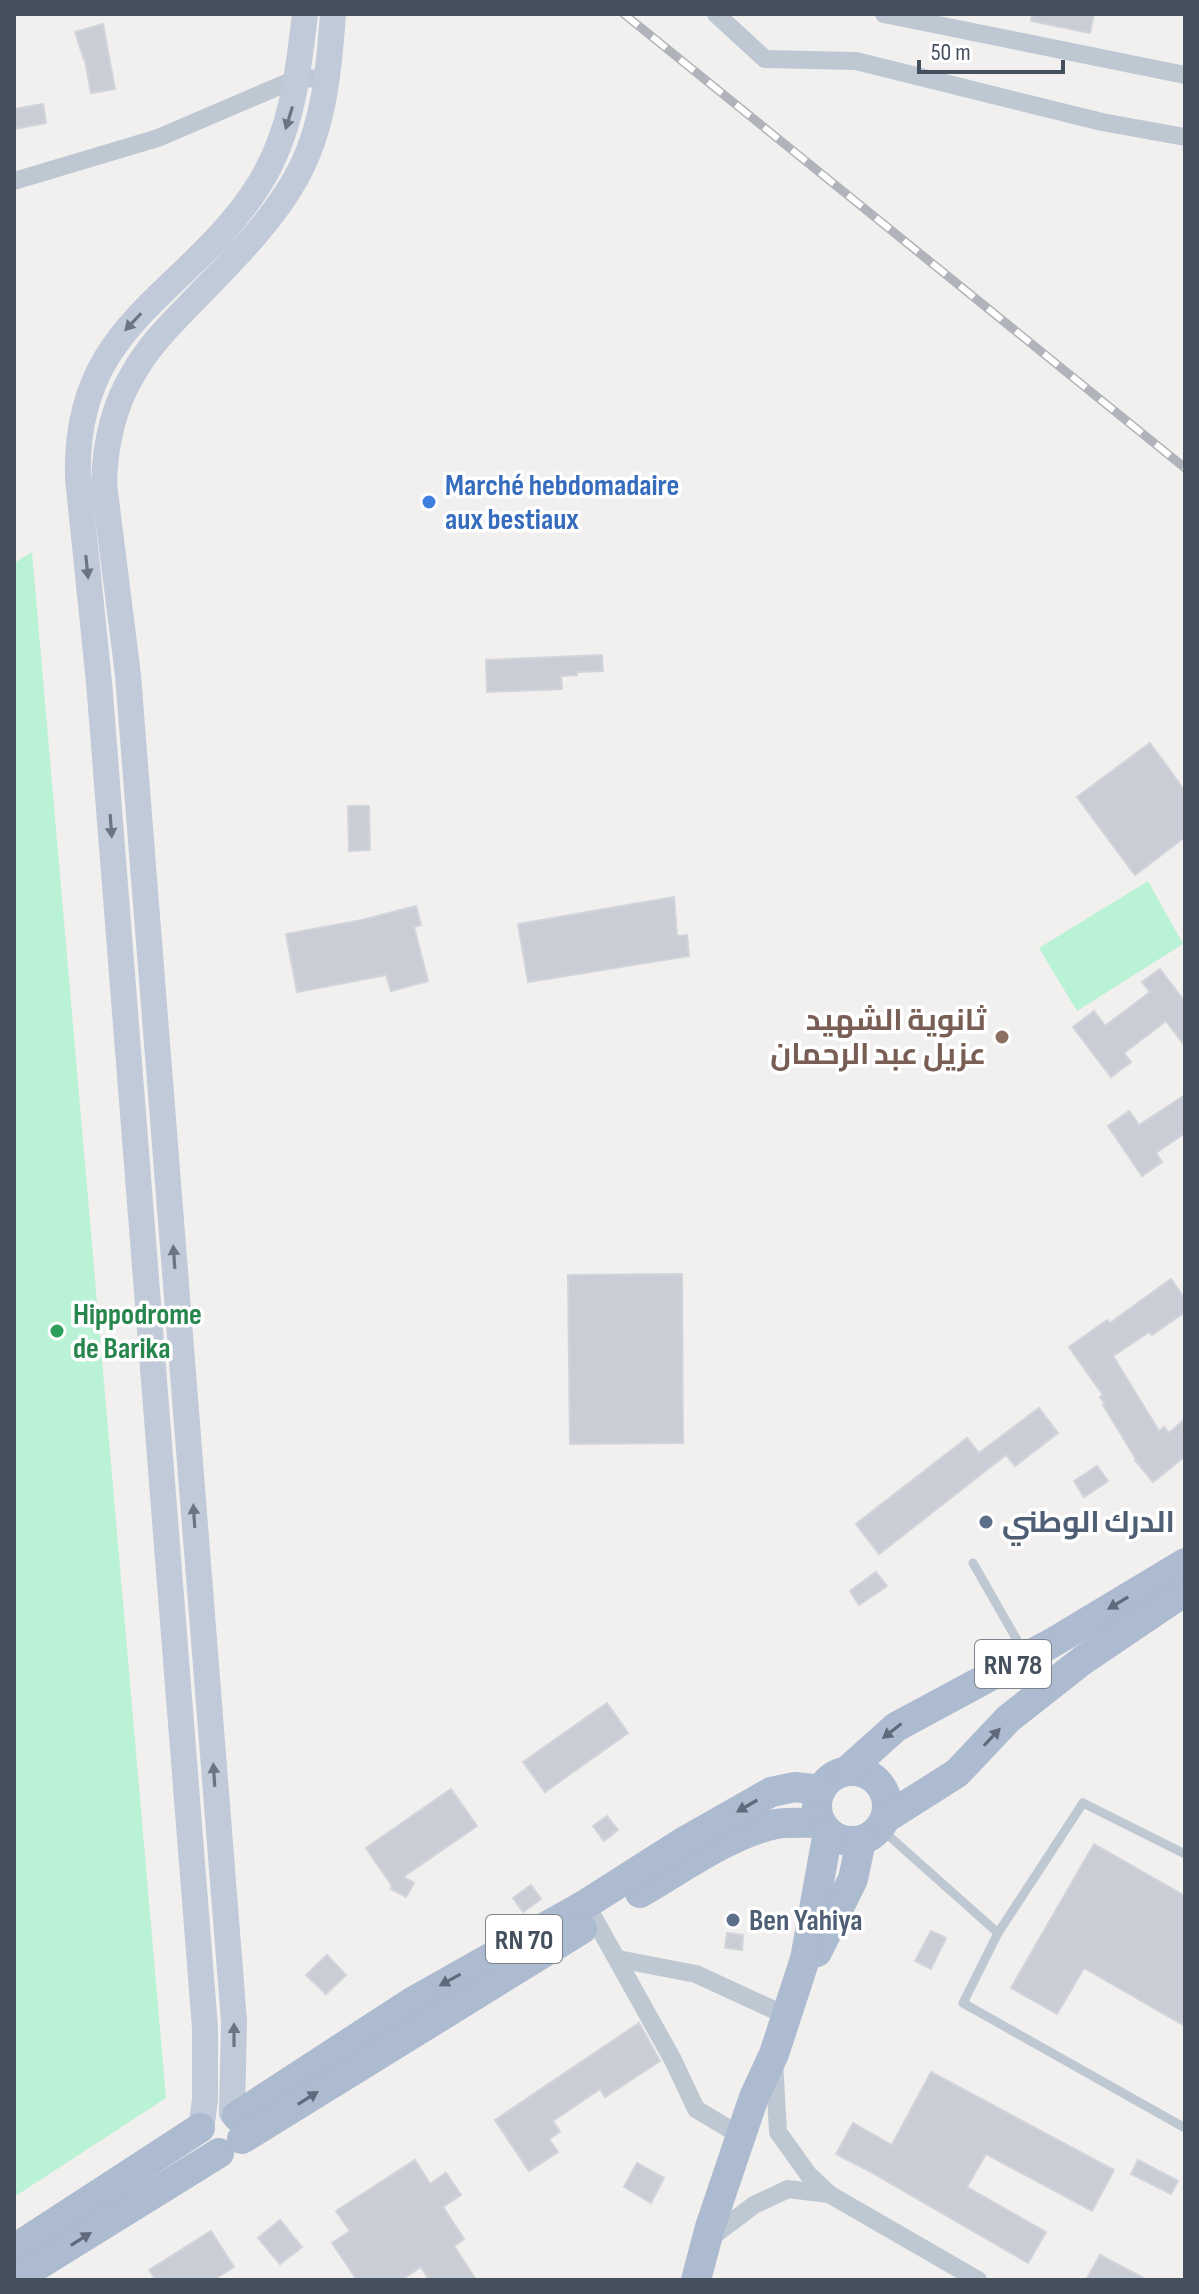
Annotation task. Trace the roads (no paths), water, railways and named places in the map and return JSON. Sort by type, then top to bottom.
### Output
[{"type":"main road","name":"RN 78","points":[[847,1771],[896,1727],[1027,1656],[1185,1563]]},
{"type":"main road","name":"RN 78","points":[[876,1829],[957,1773],[1008,1719],[1083,1660],[1185,1591]]},
{"type":"main road","points":[[785,2015],[888,1806],[880,1783],[870,1775],[847,1771],[827,1781],[817,1801],[817,1812],[824,1827],[849,1842],[876,1829]]},
{"type":"main road","name":"RN 70","points":[[591,1912],[685,1841],[771,1792],[795,1787],[821,1790]]},
{"type":"main road","name":"RN 70","points":[[14,2280],[232,2130],[591,1912],[754,1830],[780,1824],[824,1827]]},
{"type":"main road","points":[[696,2280],[754,2097],[774,2054],[805,1959],[824,1827]]},
{"type":"main road","points":[[201,2125],[202,2142],[206,2148],[232,2130]]},
{"type":"main road","points":[[14,2249],[201,2125]]},
{"type":"street","points":[[201,2125],[205,2100],[205,2028],[99,682],[77,453],[85,403],[106,357],[136,318],[199,256],[247,202],[265,174],[288,122],[298,78],[305,14]]},
{"type":"street","points":[[232,2130],[234,2021],[128,675],[104,484],[105,462],[121,397],[143,357],[242,250],[276,209],[297,176],[316,130],[327,79],[333,14]]},
{"type":"street","points":[[716,14],[765,59],[856,61],[1102,122],[1185,137]]},
{"type":"street","points":[[884,14],[1185,75]]},
{"type":"street","points":[[14,181],[158,138],[298,78],[327,79]]},
{"type":"street","points":[[591,1912],[673,2060],[696,2109],[741,2136]]},
{"type":"street","points":[[618,1959],[696,1974],[785,2015]]},
{"type":"street","points":[[774,2054],[778,2132],[808,2174],[829,2194],[978,2280]]},
{"type":"street","points":[[706,2241],[754,2205],[788,2189],[829,2194]]},
{"type":"lane","points":[[973,1563],[1027,1656]]},
{"type":"lane","points":[[1185,1854],[1083,1803],[998,1933],[963,2003],[1185,2128]]},
{"type":"lane","points":[[876,1829],[998,1933]]},
{"type":"railway","points":[[624,14],[1185,468]]},
{"type":"place","name":"Marché hebdomadaire aux bestiaux","points":[[429,502]]},
{"type":"place","name":"ثانوية الشهيد عزيل عبد الرحمان","points":[[1002,1037]]},
{"type":"place","name":"Hippodrome de Barika","points":[[57,1331]]},
{"type":"place","name":"الدرك الوطني","points":[[986,1522]]},
{"type":"place","name":"Ben Yahiya","points":[[733,1920]]}]
